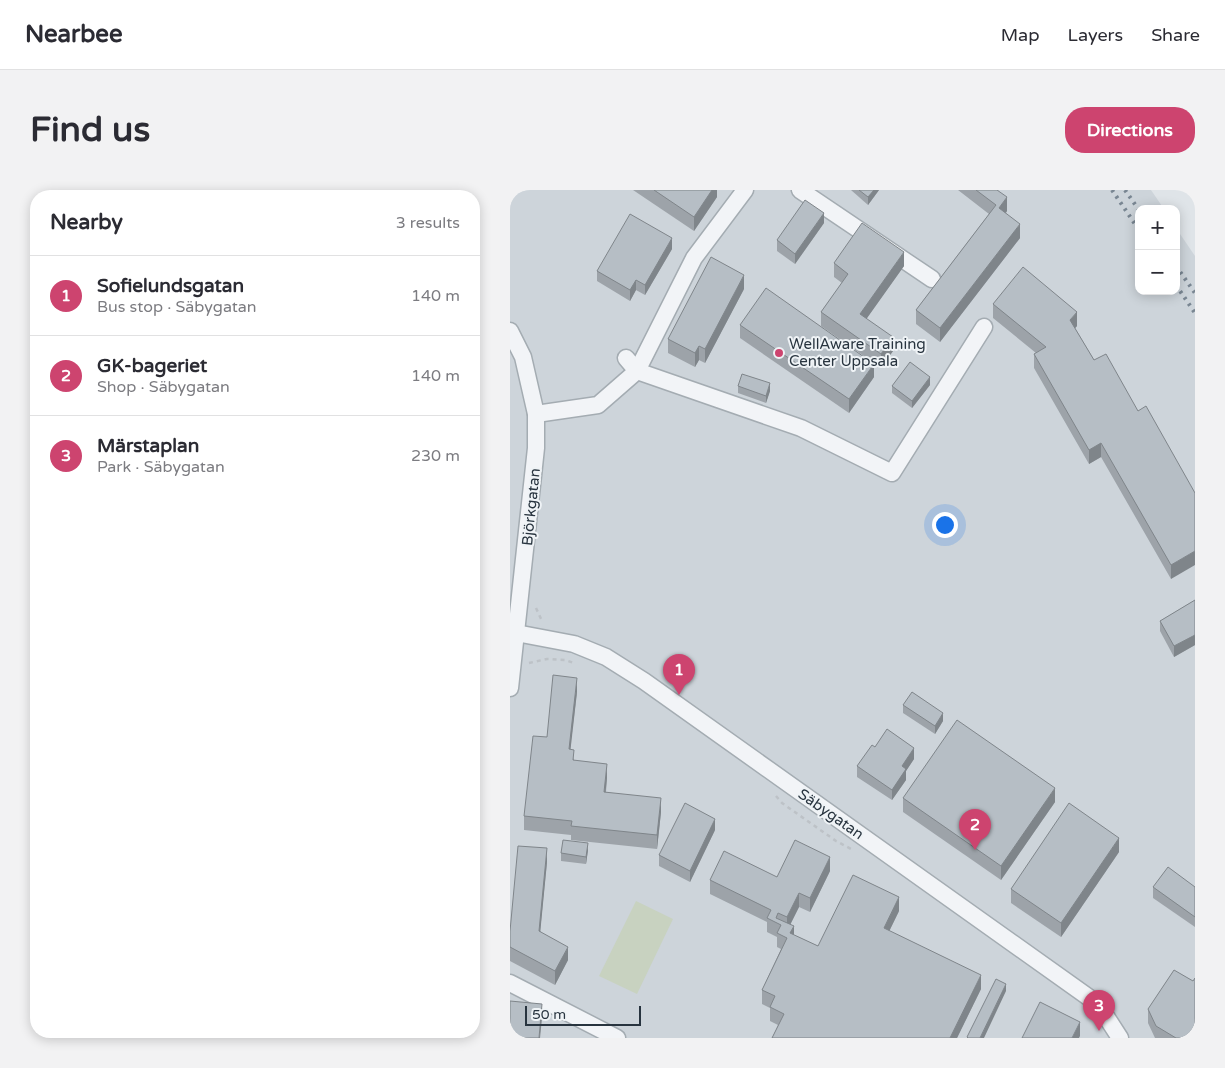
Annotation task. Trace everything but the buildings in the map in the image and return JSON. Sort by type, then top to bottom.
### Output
[{"type":"street","points":[[536,414],[598,405],[637,371],[694,258],[745,190]]},
{"type":"street","points":[[800,190],[932,279]]},
{"type":"street","points":[[626,358],[637,371],[801,428],[892,473],[984,327]]},
{"type":"street","name":"Björkgatan","points":[[510,331],[523,357],[536,414],[536,456],[510,688]]},
{"type":"street","name":"Säbygatan","points":[[516,633],[574,644],[606,657],[644,682],[1098,1004],[1120,1038]]},
{"type":"street","points":[[510,983],[616,1038]]},
{"type":"path","points":[[536,604],[536,610],[542,620],[558,629],[557,641]]},
{"type":"shaded area","points":[[510,190],[1151,190],[1161,205],[1135,205],[1135,295],[1180,295],[1180,234],[1195,256],[1195,1038],[510,1038]]},
{"type":"green space","points":[[636,901],[673,919],[637,994],[599,976]]},
{"type":"railway","points":[[1112,190],[1135,224]]},
{"type":"railway","points":[[1125,190],[1136,205]]},
{"type":"railway","points":[[1180,272],[1195,293]]},
{"type":"railway","points":[[1180,291],[1195,313]]},
{"type":"place","name":"WellAware Training Center Uppsala","points":[[779,353]]},
{"type":"place","name":"Sofielundsgatan","points":[[679,695]]},
{"type":"place","name":"GK-bageriet","points":[[975,850]]},
{"type":"place","name":"Märstaplan","points":[[1099,1031]]}]
